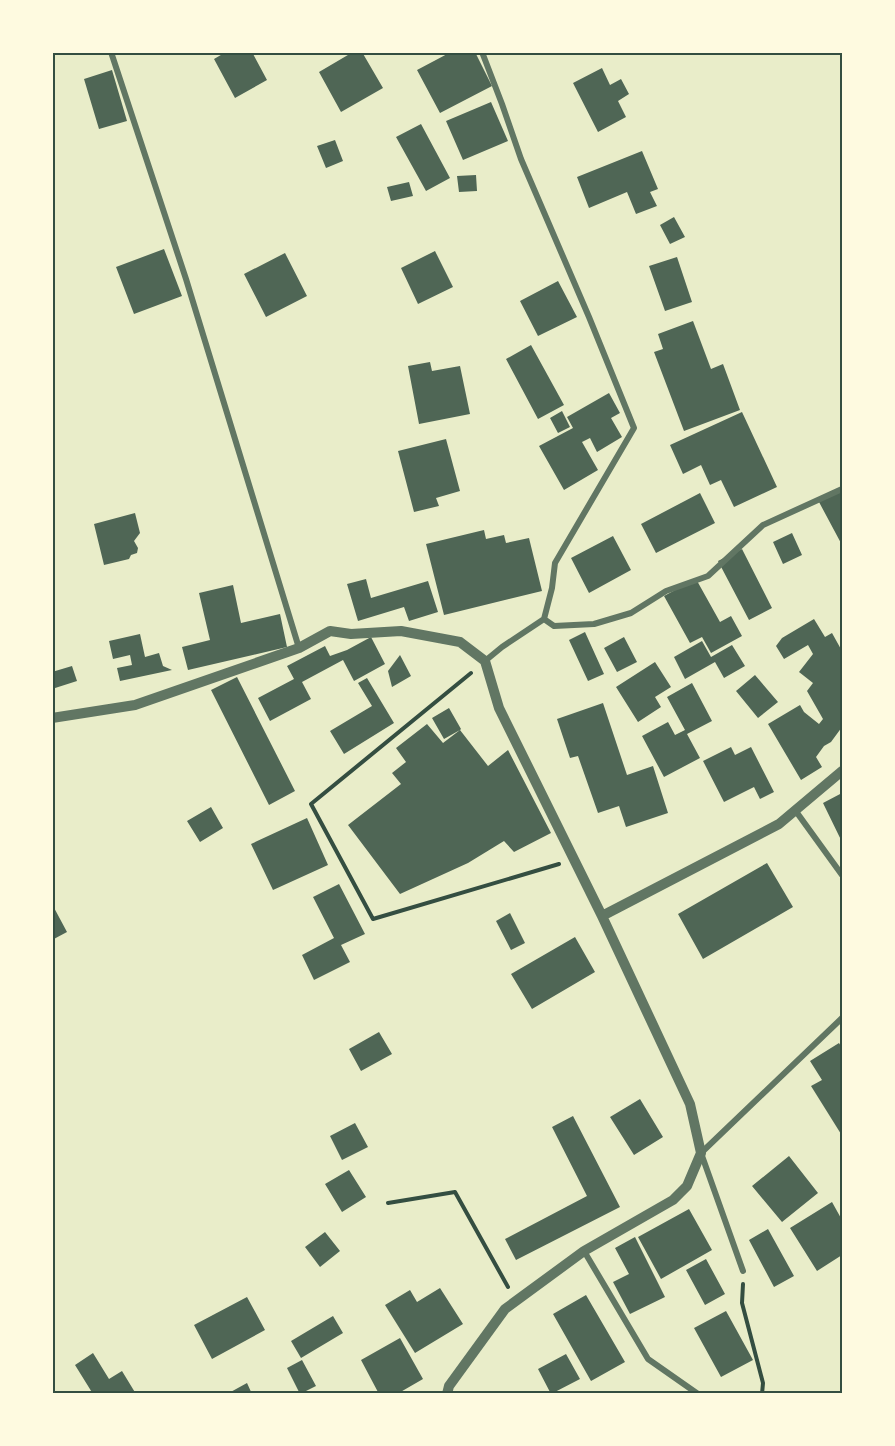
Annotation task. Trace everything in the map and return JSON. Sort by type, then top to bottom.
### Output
[{"type":"street","points":[[111,52],[186,279],[298,648]]},
{"type":"street","points":[[482,52],[521,159],[634,428],[555,563],[552,588],[544,619],[485,661]]},
{"type":"street","points":[[544,619],[554,626],[594,624],[631,613],[666,591],[708,576],[763,525],[843,489]]},
{"type":"street","points":[[52,718],[135,705],[298,648],[330,631],[351,634],[400,631],[460,642],[485,661],[499,708],[602,916],[690,1104],[702,1153],[743,1271]]},
{"type":"street","points":[[602,916],[778,824],[843,771]]},
{"type":"street","points":[[795,810],[843,874]]},
{"type":"street","points":[[447,1394],[449,1386],[504,1309],[584,1251],[673,1200],[687,1186],[702,1153],[843,1018]]},
{"type":"street","points":[[584,1251],[648,1359],[698,1394]]},
{"type":"path","points":[[485,661],[311,804],[373,919],[574,859]]},
{"type":"path","points":[[388,1203],[455,1191],[515,1301]]},
{"type":"path","points":[[743,1271],[742,1303],[763,1383],[762,1394]]},
{"type":"building","points":[[226,52],[252,52],[267,80],[235,98],[214,59]]},
{"type":"building","points":[[353,52],[362,52],[383,88],[341,112],[319,72]]},
{"type":"building","points":[[451,52],[475,52],[492,86],[440,113],[417,70]]},
{"type":"building","points":[[602,68],[610,85],[621,79],[629,94],[618,101],[626,117],[598,132],[573,83]]},
{"type":"building","points":[[112,70],[127,121],[99,129],[84,79]]},
{"type":"building","points":[[491,102],[508,141],[463,160],[446,121]]},
{"type":"building","points":[[421,124],[450,178],[426,191],[396,137]]},
{"type":"building","points":[[335,140],[343,161],[326,168],[317,146]]},
{"type":"building","points":[[642,151],[658,189],[650,192],[657,206],[636,214],[627,192],[589,208],[577,177]]},
{"type":"building","points":[[476,175],[477,191],[459,192],[457,176]]},
{"type":"building","points":[[409,182],[413,196],[391,201],[387,187]]},
{"type":"building","points":[[674,217],[685,237],[670,244],[660,225]]},
{"type":"building","points":[[164,249],[182,296],[134,314],[116,267]]},
{"type":"building","points":[[435,251],[453,287],[418,304],[401,268]]},
{"type":"building","points":[[285,253],[307,296],[266,317],[244,274]]},
{"type":"building","points":[[677,257],[692,302],[665,311],[649,266]]},
{"type":"building","points":[[558,281],[577,317],[538,336],[520,301]]},
{"type":"building","points":[[693,321],[711,369],[723,364],[740,410],[684,431],[654,352],[663,349],[658,334]]},
{"type":"building","points":[[531,345],[564,405],[538,419],[506,359]]},
{"type":"building","points":[[430,362],[432,371],[460,366],[470,414],[419,424],[408,366]]},
{"type":"building","points":[[609,393],[620,413],[611,418],[622,437],[597,452],[590,438],[582,442],[598,470],[564,490],[539,446],[573,428],[567,417]]},
{"type":"building","points":[[562,411],[570,427],[558,433],[550,418]]},
{"type":"building","points":[[742,412],[777,487],[734,507],[721,480],[710,485],[701,465],[683,474],[670,445]]},
{"type":"building","points":[[446,439],[460,491],[436,498],[439,506],[414,512],[398,451]]},
{"type":"building","points":[[842,490],[842,545],[819,502]]},
{"type":"building","points":[[700,493],[715,523],[656,553],[641,524]]},
{"type":"building","points":[[135,513],[140,533],[134,541],[138,548],[137,553],[131,555],[129,559],[104,565],[94,524]]},
{"type":"building","points":[[484,530],[486,539],[504,535],[506,543],[529,538],[542,591],[444,615],[426,544]]},
{"type":"building","points":[[792,533],[802,555],[783,564],[773,542]]},
{"type":"building","points":[[613,536],[631,570],[589,593],[571,558]]},
{"type":"building","points":[[742,549],[772,608],[749,620],[718,561]]},
{"type":"building","points":[[366,579],[371,598],[428,581],[438,612],[409,621],[404,607],[358,621],[347,584]]},
{"type":"building","points":[[696,579],[720,622],[731,616],[742,636],[711,653],[702,637],[690,643],[664,596]]},
{"type":"building","points":[[233,585],[241,623],[280,614],[287,647],[188,670],[182,647],[210,640],[199,593]]},
{"type":"building","points":[[814,619],[825,637],[832,633],[842,651],[842,667],[840,668],[842,672],[842,727],[816,757],[822,767],[801,780],[768,724],[800,705],[804,712],[819,724],[823,719],[807,691],[813,683],[799,672],[813,654],[808,645],[784,659],[776,646],[782,638]]},
{"type":"building","points":[[585,632],[604,674],[588,681],[569,640]]},
{"type":"building","points":[[140,634],[145,657],[159,653],[163,666],[172,670],[120,681],[117,668],[132,665],[130,655],[113,659],[109,641]]},
{"type":"building","points":[[371,637],[385,664],[354,681],[343,660],[302,682],[311,699],[270,721],[258,698],[294,679],[287,666],[325,646],[330,656]]},
{"type":"building","points":[[624,637],[637,662],[617,672],[604,648]]},
{"type":"building","points":[[702,641],[711,657],[732,645],[745,666],[724,678],[715,662],[685,679],[674,657]]},
{"type":"building","points":[[400,655],[411,676],[392,687],[388,671]]},
{"type":"building","points":[[655,662],[671,687],[655,697],[661,707],[638,722],[616,687]]},
{"type":"building","points":[[72,666],[77,681],[52,689],[52,672]]},
{"type":"building","points":[[755,675],[778,702],[758,718],[736,691]]},
{"type":"building","points":[[237,677],[295,791],[269,805],[211,690]]},
{"type":"building","points":[[367,678],[394,723],[344,754],[330,731],[372,706],[358,683]]},
{"type":"building","points":[[692,683],[712,721],[687,734],[700,758],[664,777],[642,736],[668,722],[675,735],[685,730],[667,697]]},
{"type":"building","points":[[603,703],[627,775],[653,766],[668,813],[626,827],[619,806],[598,813],[578,756],[570,758],[557,719]]},
{"type":"building","points":[[449,708],[461,729],[444,739],[432,718]]},
{"type":"building","points":[[427,724],[443,743],[460,730],[488,766],[508,750],[551,833],[514,852],[504,841],[468,863],[400,894],[348,825],[401,784],[392,773],[406,762],[396,748]]},
{"type":"building","points":[[731,747],[735,755],[751,747],[774,792],[760,799],[754,787],[724,802],[703,761]]},
{"type":"building","points":[[842,793],[842,842],[823,803]]},
{"type":"building","points":[[211,807],[223,828],[200,842],[187,821]]},
{"type":"building","points":[[307,818],[328,865],[273,890],[251,844]]},
{"type":"building","points":[[767,863],[793,907],[703,959],[678,914]]},
{"type":"building","points":[[339,884],[365,934],[341,945],[350,962],[314,980],[302,955],[334,938],[313,897]]},
{"type":"building","points":[[52,904],[67,932],[52,940]]},
{"type":"building","points":[[510,913],[525,943],[511,950],[496,921]]},
{"type":"building","points":[[575,937],[595,972],[532,1009],[511,974]]},
{"type":"building","points":[[379,1032],[392,1054],[361,1071],[349,1049]]},
{"type":"building","points":[[839,1043],[842,1048],[841,1134],[811,1086],[822,1080],[810,1061]]},
{"type":"building","points":[[640,1099],[663,1137],[634,1155],[610,1117]]},
{"type":"building","points":[[573,1116],[620,1207],[516,1260],[505,1239],[587,1196],[552,1127]]},
{"type":"building","points":[[355,1123],[368,1147],[342,1160],[330,1136]]},
{"type":"building","points":[[789,1156],[818,1193],[782,1222],[752,1186]]},
{"type":"building","points":[[349,1170],[366,1197],[342,1212],[325,1184]]},
{"type":"building","points":[[832,1202],[842,1220],[842,1255],[817,1271],[790,1228]]},
{"type":"building","points":[[689,1209],[712,1250],[661,1279],[638,1237]]},
{"type":"building","points":[[768,1229],[794,1276],[774,1287],[749,1240]]},
{"type":"building","points":[[325,1232],[340,1251],[320,1267],[305,1247]]},
{"type":"building","points":[[635,1237],[665,1297],[630,1314],[613,1282],[629,1274],[615,1248]]},
{"type":"building","points":[[706,1259],[725,1294],[705,1305],[686,1270]]},
{"type":"building","points":[[440,1288],[463,1324],[415,1353],[385,1305],[410,1290],[417,1302]]},
{"type":"building","points":[[586,1295],[625,1362],[591,1381],[553,1314]]},
{"type":"building","points":[[247,1297],[265,1330],[212,1359],[194,1325]]},
{"type":"building","points":[[726,1311],[753,1360],[721,1377],[694,1328]]},
{"type":"building","points":[[333,1316],[343,1333],[301,1358],[291,1341]]},
{"type":"building","points":[[400,1338],[423,1379],[397,1394],[379,1394],[361,1360]]},
{"type":"building","points":[[93,1353],[109,1379],[122,1371],[136,1394],[93,1394],[75,1365]]},
{"type":"building","points":[[566,1354],[580,1379],[551,1394],[538,1369]]},
{"type":"building","points":[[302,1360],[316,1386],[300,1394],[287,1368]]},
{"type":"building","points":[[247,1383],[252,1394],[227,1394]]}]
